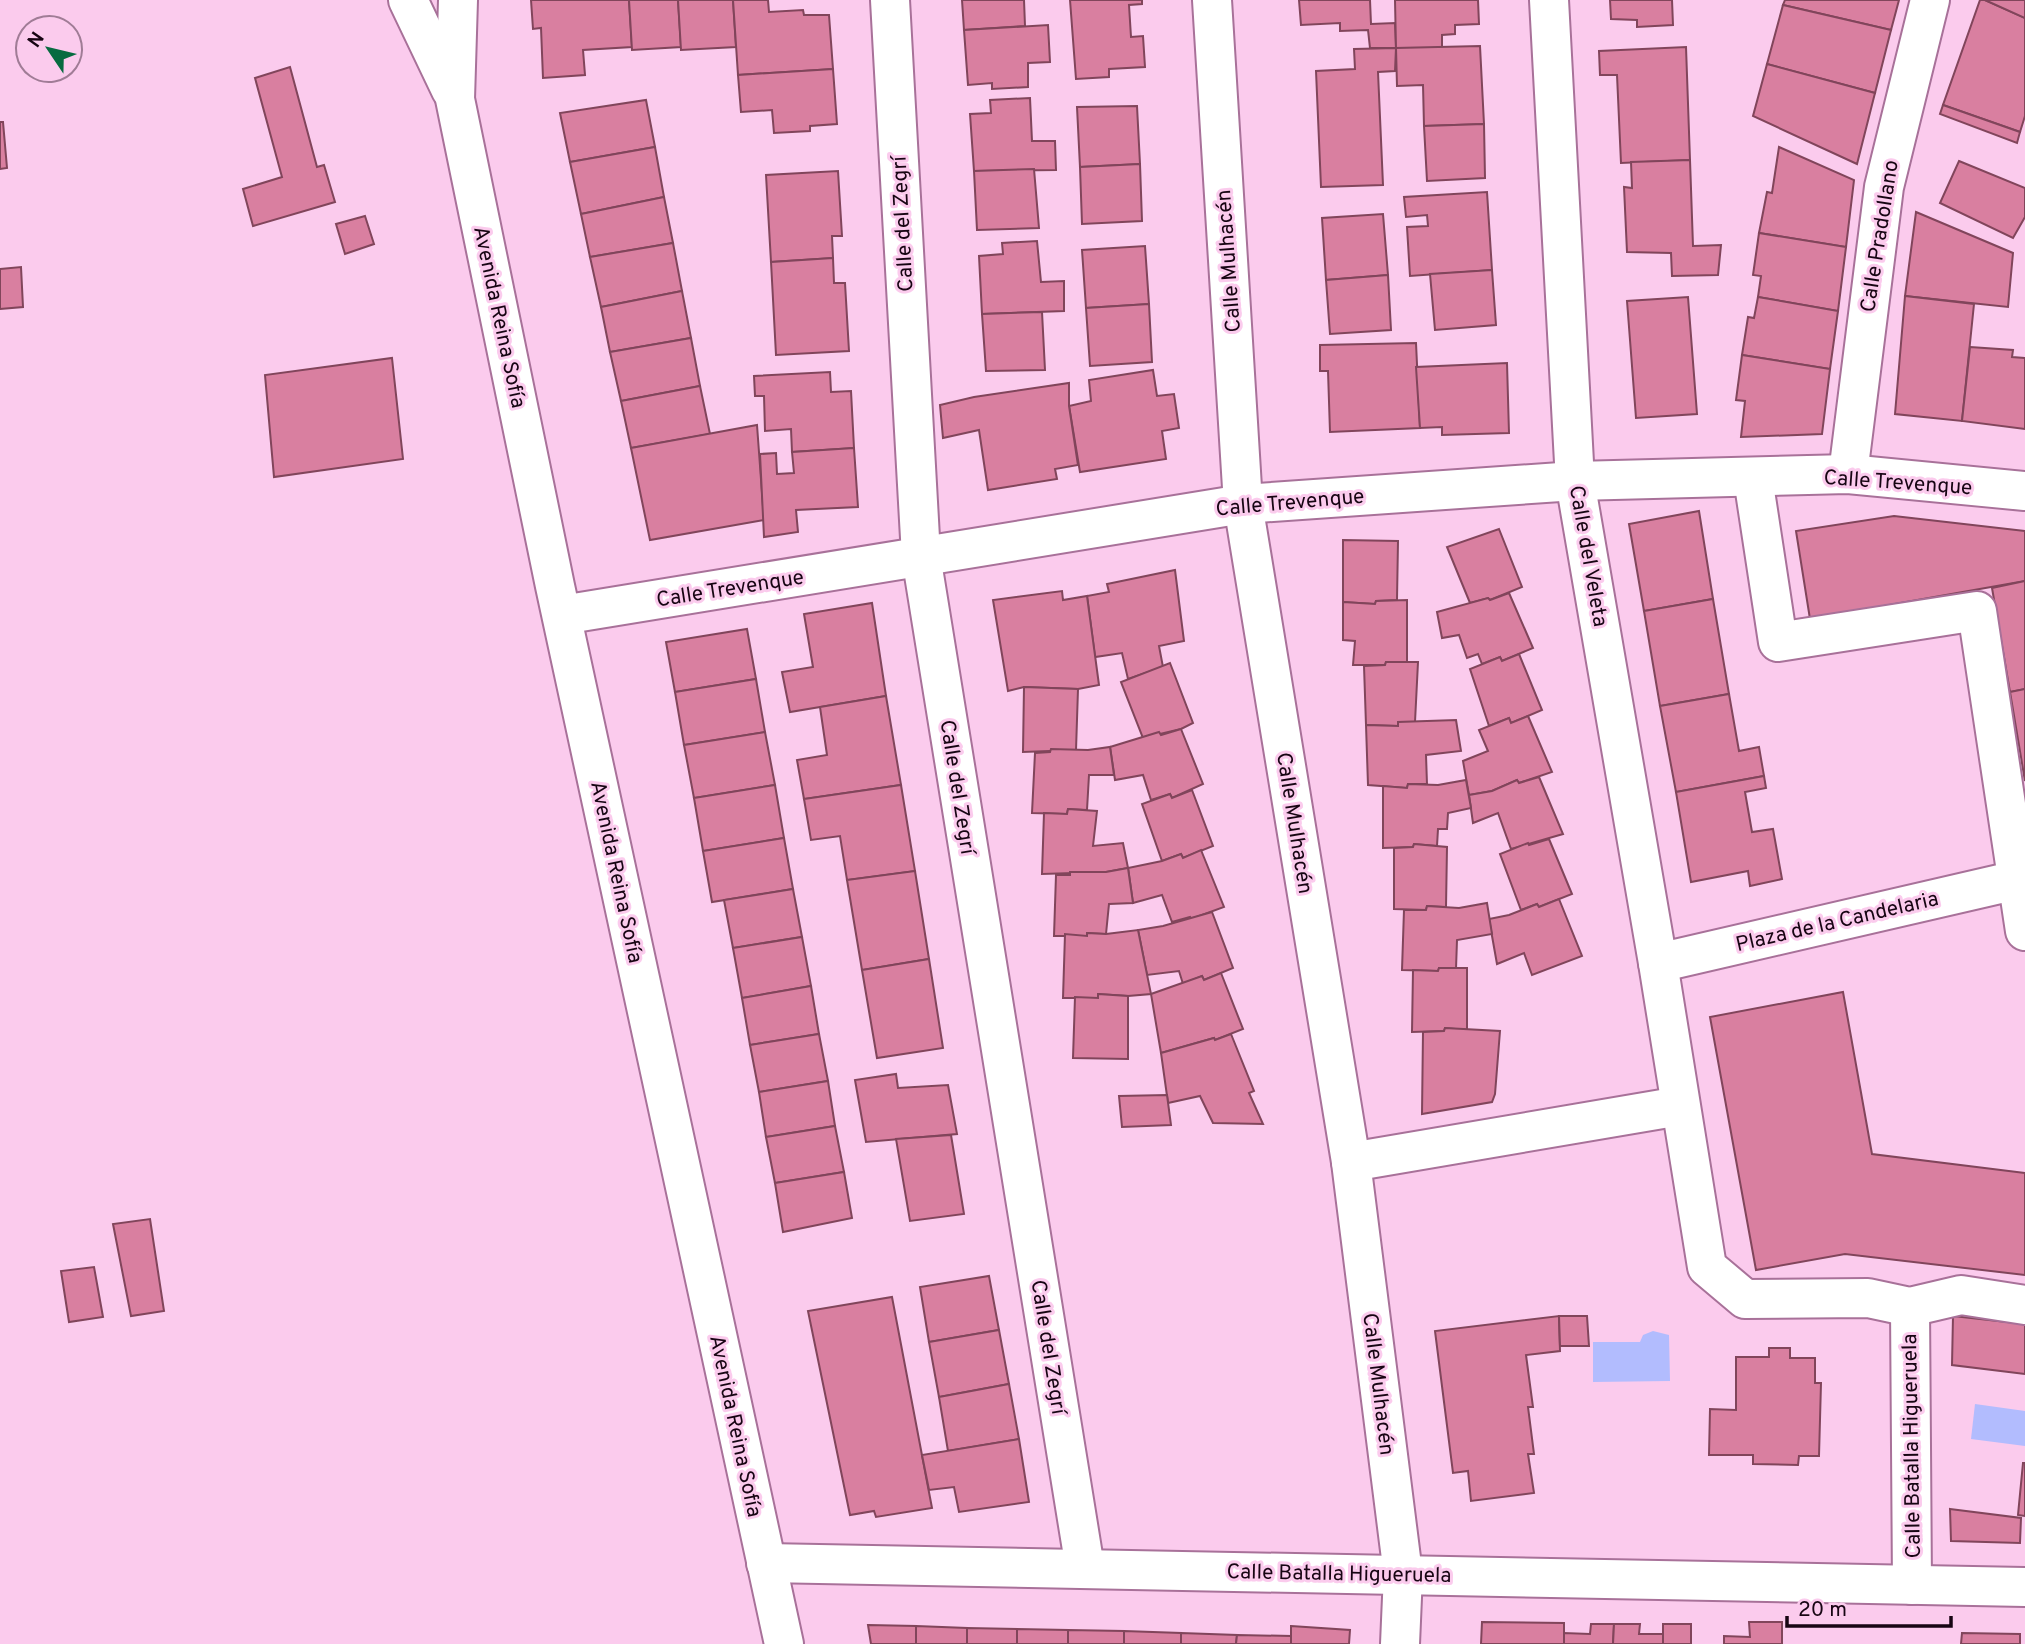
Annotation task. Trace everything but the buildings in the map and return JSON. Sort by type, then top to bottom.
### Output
[{"type":"street","name":"Avenida Reina Sofía","points":[[408,0],[455,99]]},
{"type":"street","name":"Avenida Reina Sofía","points":[[458,0],[455,99],[562,615],[784,1644]]},
{"type":"street","name":"Calle del Zegrí","points":[[890,0],[921,556],[1085,1568]]},
{"type":"street","name":"Calle Mulhacén","points":[[1212,0],[1243,504],[1351,1162],[1404,1574],[1400,1644]]},
{"type":"street","name":"Calle del Veleta","points":[[1549,0],[1576,481],[1707,1267],[1745,1299],[1868,1298],[1910,1307]]},
{"type":"street","name":"Calle Pradollano","points":[[1848,474],[1884,187],[1930,0]]},
{"type":"street","name":"Calle Trevenque","points":[[562,615],[1243,504],[1576,481],[1848,474],[2025,491]]},
{"type":"street","points":[[1753,478],[1778,642],[1977,611],[2021,878],[2025,931]]},
{"type":"street","name":"Plaza de la Candelaria","points":[[1658,962],[2021,878]]},
{"type":"street","points":[[1351,1162],[1680,1106]]},
{"type":"street","points":[[1910,1307],[1961,1294],[2025,1304]]},
{"type":"street","name":"Calle Batalla Higueruela","points":[[1910,1307],[1912,1585]]},
{"type":"street","name":"Calle Batalla Higueruela","points":[[766,1563],[2025,1587]]},
{"type":"water","points":[[1653,1331],[1669,1335],[1670,1381],[1593,1382],[1593,1342],[1640,1342],[1643,1335]]},
{"type":"water","points":[[1975,1404],[2025,1411],[2025,1446],[1971,1439]]}]
